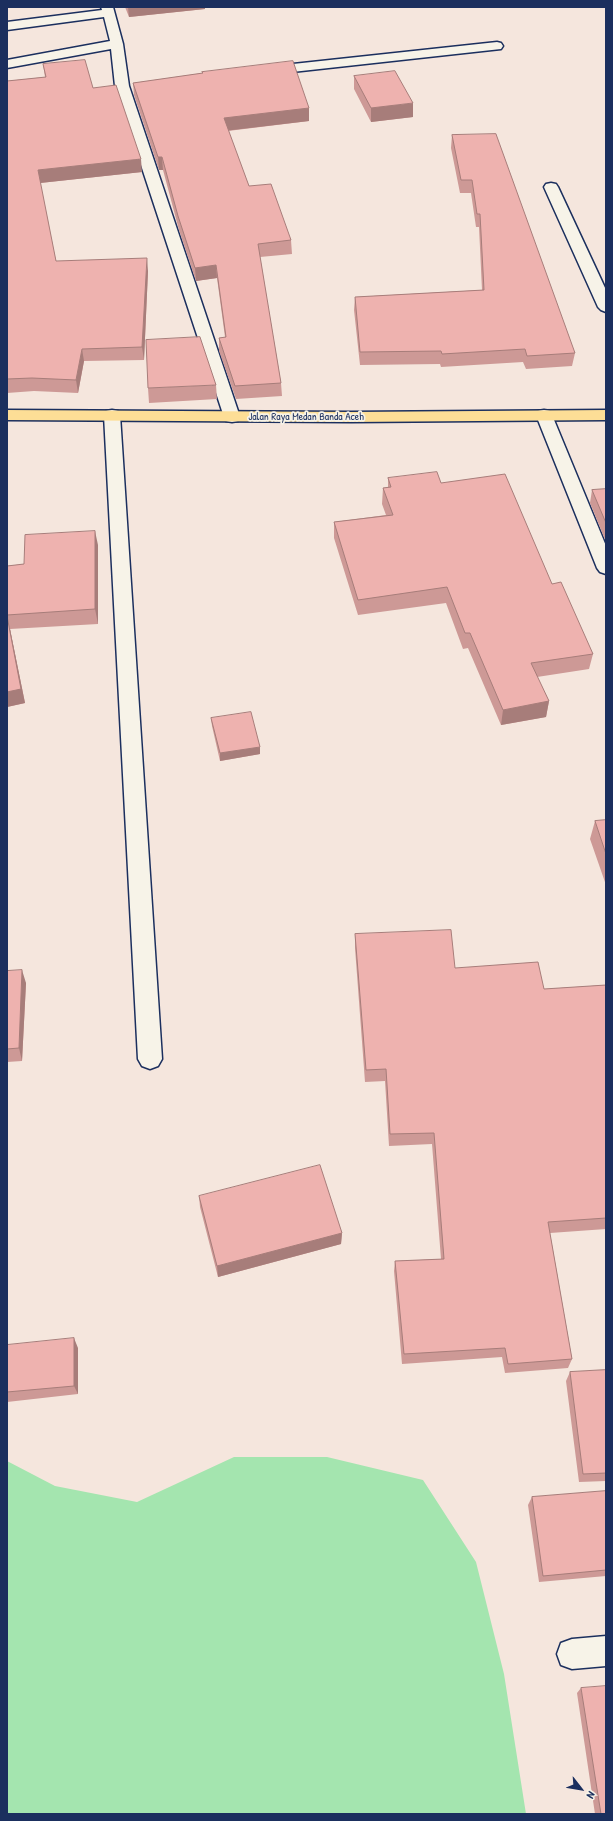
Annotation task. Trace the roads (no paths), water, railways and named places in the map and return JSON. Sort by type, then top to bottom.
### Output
[{"type":"highway","name":"Jalan Raya Medan Banda Aceh","points":[[7,415],[232,417],[606,415]]},
{"type":"street","points":[[7,26],[108,10],[117,44],[122,86],[232,417]]},
{"type":"street","points":[[7,64],[117,44]]},
{"type":"street","points":[[255,72],[496,46]]},
{"type":"street","points":[[122,86],[138,84]]},
{"type":"street","points":[[551,187],[606,307]]},
{"type":"street","points":[[112,415],[150,1059]]},
{"type":"street","points":[[544,415],[606,568]]},
{"type":"street","points":[[572,1654],[606,1651]]}]
